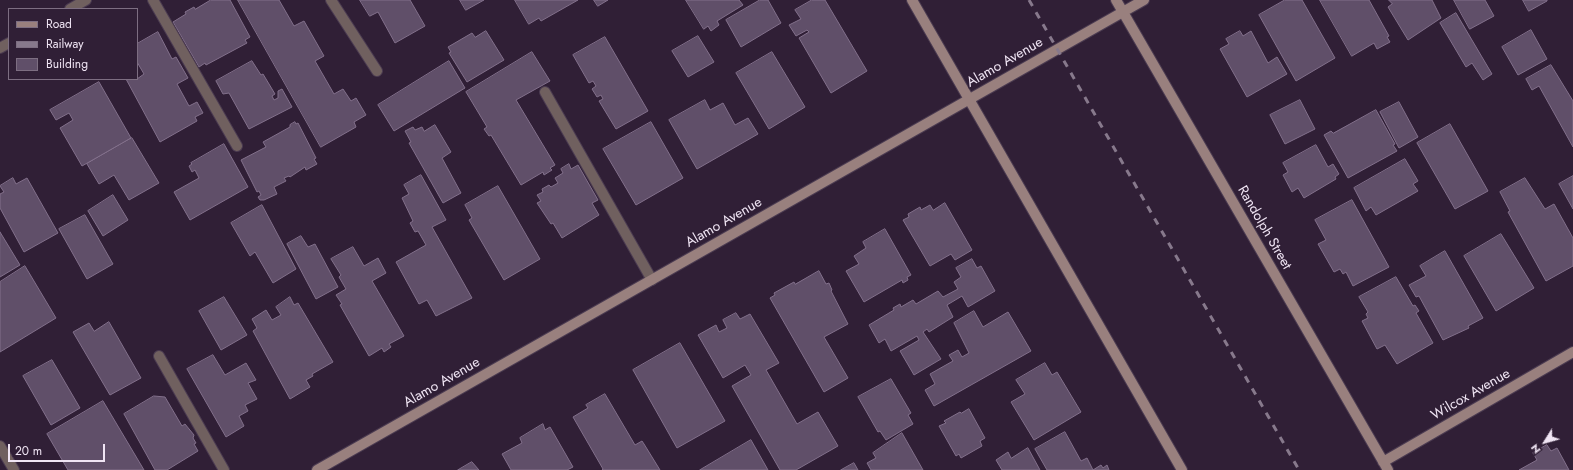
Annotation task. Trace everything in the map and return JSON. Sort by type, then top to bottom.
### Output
[{"type":"street","points":[[72,8],[86,0]]},
{"type":"street","points":[[153,0],[237,146]]},
{"type":"street","points":[[331,0],[377,71]]},
{"type":"street","points":[[912,0],[968,100],[1182,470]]},
{"type":"street","name":"Randolph Street","points":[[1116,0],[1386,466]]},
{"type":"street","name":"Alamo Avenue","points":[[317,470],[1144,0]]},
{"type":"street","points":[[546,92],[652,280]]},
{"type":"street","name":"Wilcox Avenue","points":[[1386,466],[1573,352]]},
{"type":"street","points":[[159,356],[224,470]]},
{"type":"street","points":[[0,446],[14,470]]},
{"type":"building","points":[[211,0],[230,0],[250,37],[245,40],[247,43],[206,65],[205,63],[199,67],[173,22],[186,14],[185,12],[194,7],[195,9]]},
{"type":"building","points":[[238,0],[279,0],[294,26],[304,21],[324,56],[315,61],[334,94],[343,89],[351,101],[356,98],[366,115],[354,122],[356,127],[321,147]]},
{"type":"building","points":[[360,0],[410,0],[425,26],[395,43],[378,12],[370,16]]},
{"type":"building","points":[[460,0],[484,0],[466,10]]},
{"type":"building","points":[[515,0],[578,0],[541,21],[539,18],[529,24]]},
{"type":"building","points":[[594,0],[608,0],[598,6]]},
{"type":"building","points":[[686,0],[739,0],[743,5],[717,21],[719,25],[711,31],[708,26],[704,29]]},
{"type":"building","points":[[760,0],[768,0],[781,23],[741,47],[726,20]]},
{"type":"building","points":[[812,0],[825,0],[867,71],[831,93],[799,38],[809,32],[807,30],[796,36],[789,25],[801,19],[795,10]]},
{"type":"building","points":[[1285,0],[1302,0],[1335,58],[1296,81],[1259,15]]},
{"type":"building","points":[[1320,0],[1369,0],[1389,36],[1387,37],[1390,42],[1377,49],[1374,43],[1352,56]]},
{"type":"building","points":[[1389,0],[1432,0],[1441,18],[1408,40],[1388,7],[1392,4]]},
{"type":"building","points":[[1454,0],[1485,0],[1494,16],[1470,29]]},
{"type":"building","points":[[1523,0],[1547,0],[1547,1],[1529,11]]},
{"type":"building","points":[[1456,13],[1492,74],[1483,80],[1472,63],[1466,67],[1440,23]]},
{"type":"building","points":[[1531,30],[1547,59],[1518,75],[1502,47]]},
{"type":"building","points":[[486,31],[504,60],[467,82],[449,53],[451,52],[448,47],[472,33],[475,37]]},
{"type":"building","points":[[1240,31],[1243,36],[1251,31],[1268,63],[1277,57],[1287,74],[1247,97],[1220,49],[1229,44],[1226,39]]},
{"type":"building","points":[[158,32],[172,59],[176,57],[188,78],[177,84],[189,106],[197,102],[203,113],[195,117],[197,121],[160,142],[127,80],[138,80],[138,78],[144,74],[138,64],[138,43]]},
{"type":"building","points":[[698,36],[714,62],[688,77],[672,51]]},
{"type":"building","points":[[605,37],[648,111],[616,129],[599,101],[603,99],[601,95],[597,97],[592,89],[596,86],[593,81],[589,83],[573,55]]},
{"type":"building","points":[[532,52],[550,81],[516,100],[555,165],[550,168],[552,170],[544,175],[543,172],[521,185],[491,135],[489,136],[484,129],[487,127],[466,92]]},
{"type":"building","points":[[772,52],[805,107],[769,129],[736,73]]},
{"type":"building","points":[[252,61],[261,75],[263,74],[275,94],[272,96],[274,100],[278,98],[278,91],[282,89],[292,107],[249,129],[229,93],[223,94],[216,81]]},
{"type":"building","points":[[449,61],[465,88],[394,131],[378,105]]},
{"type":"building","points":[[1551,65],[1573,101],[1573,147],[1539,86],[1532,90],[1526,79]]},
{"type":"building","points":[[99,82],[131,138],[82,166],[60,128],[73,120],[69,113],[56,120],[50,110]]},
{"type":"building","points":[[705,100],[710,110],[723,103],[735,125],[748,118],[758,134],[697,169],[669,120]]},
{"type":"building","points":[[1300,100],[1315,129],[1285,144],[1270,115]]},
{"type":"building","points":[[1399,102],[1418,137],[1399,148],[1380,112]]},
{"type":"building","points":[[1376,110],[1395,144],[1393,145],[1397,151],[1348,178],[1324,135],[1331,131],[1333,133]]},
{"type":"building","points":[[295,122],[296,124],[298,123],[316,158],[314,159],[317,164],[306,170],[305,167],[290,177],[284,178],[286,181],[274,187],[277,194],[264,200],[260,200],[258,197],[261,195],[259,191],[257,192],[241,160],[266,147],[263,142],[290,127],[290,125]]},
{"type":"building","points":[[651,122],[683,178],[636,205],[603,149]]},
{"type":"building","points":[[1450,124],[1488,191],[1455,209],[1417,143]]},
{"type":"building","points":[[435,125],[451,152],[442,158],[461,193],[443,203],[409,143],[411,142],[405,131],[413,127],[415,130],[422,127],[424,131]]},
{"type":"building","points":[[132,138],[159,183],[129,200],[114,175],[99,184],[87,164]]},
{"type":"building","points":[[224,144],[248,187],[190,220],[174,192],[199,178],[195,170],[192,172],[189,166],[192,164],[191,163]]},
{"type":"building","points":[[1316,145],[1328,167],[1333,164],[1339,174],[1335,177],[1336,179],[1304,198],[1298,188],[1292,192],[1283,175],[1288,172],[1283,163]]},
{"type":"building","points":[[1405,159],[1418,181],[1413,184],[1418,191],[1376,215],[1371,207],[1366,211],[1354,188]]},
{"type":"building","points":[[569,164],[571,169],[578,165],[598,200],[592,203],[599,215],[562,238],[553,223],[551,224],[537,203],[541,201],[537,195],[543,192],[542,189],[549,185],[551,187],[558,183],[555,178],[563,173],[561,169]]},
{"type":"building","points":[[421,175],[446,220],[432,227],[472,298],[436,316],[427,300],[419,304],[396,262],[426,245],[418,231],[415,232],[410,223],[413,221],[402,198],[409,194],[404,185]]},
{"type":"building","points":[[1573,176],[1573,209],[1559,184]]},
{"type":"building","points":[[13,178],[16,184],[27,178],[58,233],[24,252],[0,208],[0,194],[4,192],[0,186]]},
{"type":"building","points":[[1525,178],[1545,209],[1554,204],[1573,238],[1573,266],[1546,281],[1508,212],[1510,211],[1500,192]]},
{"type":"building","points":[[498,186],[540,259],[504,280],[469,220],[472,218],[465,205]]},
{"type":"building","points":[[113,195],[128,220],[103,236],[88,211]]},
{"type":"building","points":[[1352,200],[1389,267],[1353,286],[1346,272],[1343,274],[1340,269],[1334,272],[1318,244],[1326,240],[1315,220]]},
{"type":"building","points":[[945,203],[972,250],[955,260],[951,254],[930,266],[903,220],[909,217],[908,214],[920,207],[921,210],[930,205],[933,210]]},
{"type":"building","points":[[262,205],[296,269],[273,283],[255,252],[250,256],[231,223]]},
{"type":"building","points":[[85,215],[113,264],[87,279],[59,229]]},
{"type":"building","points":[[885,229],[911,275],[907,277],[908,280],[903,283],[902,280],[864,302],[846,271],[859,264],[854,256],[866,248],[863,242]]},
{"type":"building","points":[[0,232],[20,265],[0,277]]},
{"type":"building","points":[[1501,234],[1534,288],[1496,311],[1464,256]]},
{"type":"building","points":[[301,236],[308,247],[315,244],[338,287],[316,299],[287,244]]},
{"type":"building","points":[[353,247],[364,266],[378,258],[386,273],[372,281],[404,336],[389,344],[391,347],[384,352],[382,348],[369,356],[340,305],[342,304],[336,295],[346,289],[339,277],[341,275],[331,259]]},
{"type":"building","points":[[1445,251],[1483,318],[1468,326],[1469,328],[1443,340],[1419,296],[1416,297],[1409,285],[1426,276],[1420,266]]},
{"type":"building","points":[[972,259],[977,268],[981,266],[995,291],[968,307],[962,296],[947,305],[953,317],[929,332],[927,329],[923,332],[941,359],[914,375],[900,351],[919,340],[917,336],[891,351],[885,339],[879,343],[869,325],[894,310],[893,308],[900,304],[901,307],[913,300],[916,304],[938,291],[943,297],[958,289],[954,282],[961,277],[956,268]]},
{"type":"building","points":[[25,266],[56,318],[0,352],[0,282]]},
{"type":"building","points":[[819,271],[826,284],[829,283],[832,290],[831,291],[848,324],[824,337],[848,378],[824,392],[770,298],[775,295],[774,293]]},
{"type":"building","points":[[1396,277],[1413,306],[1415,305],[1419,311],[1416,313],[1433,343],[1397,364],[1385,345],[1377,349],[1362,321],[1368,318],[1366,314],[1368,312],[1359,297]]},
{"type":"building","points":[[224,297],[247,335],[221,350],[199,311]]},
{"type":"building","points":[[290,297],[294,305],[298,303],[333,362],[312,374],[313,376],[306,380],[310,387],[290,399],[253,331],[257,328],[252,319],[266,310],[272,320],[281,315],[276,307]]},
{"type":"building","points":[[974,311],[983,327],[1008,312],[1031,351],[934,406],[925,390],[935,384],[930,374],[953,361],[949,355],[958,350],[962,357],[969,353],[954,323]]},
{"type":"building","points":[[736,313],[740,319],[750,314],[779,363],[766,370],[797,424],[818,412],[838,446],[796,470],[780,470],[732,386],[751,375],[745,365],[723,378],[698,335],[716,325],[719,332],[727,328],[723,320]]},
{"type":"building","points":[[109,322],[141,378],[110,395],[73,332],[89,323],[94,331]]},
{"type":"building","points":[[680,343],[725,421],[677,448],[633,370]]},
{"type":"building","points":[[213,355],[225,375],[246,363],[256,380],[248,383],[257,399],[245,405],[248,411],[239,416],[244,426],[226,437],[187,369]]},
{"type":"building","points":[[52,360],[80,408],[51,425],[23,376]]},
{"type":"building","points":[[1045,363],[1052,375],[1057,372],[1081,412],[1034,440],[1011,402],[1025,394],[1016,380]]},
{"type":"building","points":[[891,379],[911,413],[908,415],[913,424],[886,440],[880,431],[878,432],[858,397]]},
{"type":"building","points":[[605,394],[635,445],[642,441],[660,470],[602,470],[603,469],[573,417],[588,408],[586,405]]},
{"type":"building","points":[[154,396],[165,397],[182,426],[185,424],[194,435],[193,438],[196,443],[194,444],[198,451],[167,470],[155,470],[124,414]]},
{"type":"building","points":[[103,401],[144,470],[68,470],[47,434]]},
{"type":"building","points":[[969,409],[985,438],[980,441],[982,446],[961,458],[959,454],[956,456],[939,426],[946,423],[944,421]]},
{"type":"building","points":[[543,424],[545,430],[550,427],[573,467],[567,470],[511,470],[502,454],[522,443],[520,438]]},
{"type":"building","points":[[1065,432],[1081,461],[1087,458],[1093,470],[1047,470],[1035,449]]},
{"type":"building","points":[[902,433],[923,470],[871,470],[867,463],[876,458],[873,453]]},
{"type":"building","points":[[751,440],[768,470],[700,470]]},
{"type":"building","points":[[1547,445],[1551,451],[1557,448],[1569,470],[1519,470],[1537,460],[1533,453]]},
{"type":"building","points":[[1028,448],[1040,470],[1002,470],[996,460],[1008,452],[1011,458]]},
{"type":"building","points":[[472,462],[479,470],[458,470]]},
{"type":"building","points":[[854,463],[858,470],[841,470]]},
{"type":"building","points":[[1101,465],[1103,468],[1107,465],[1109,470],[1093,470]]},
{"type":"railway","points":[[1029,0],[1299,470]]}]
